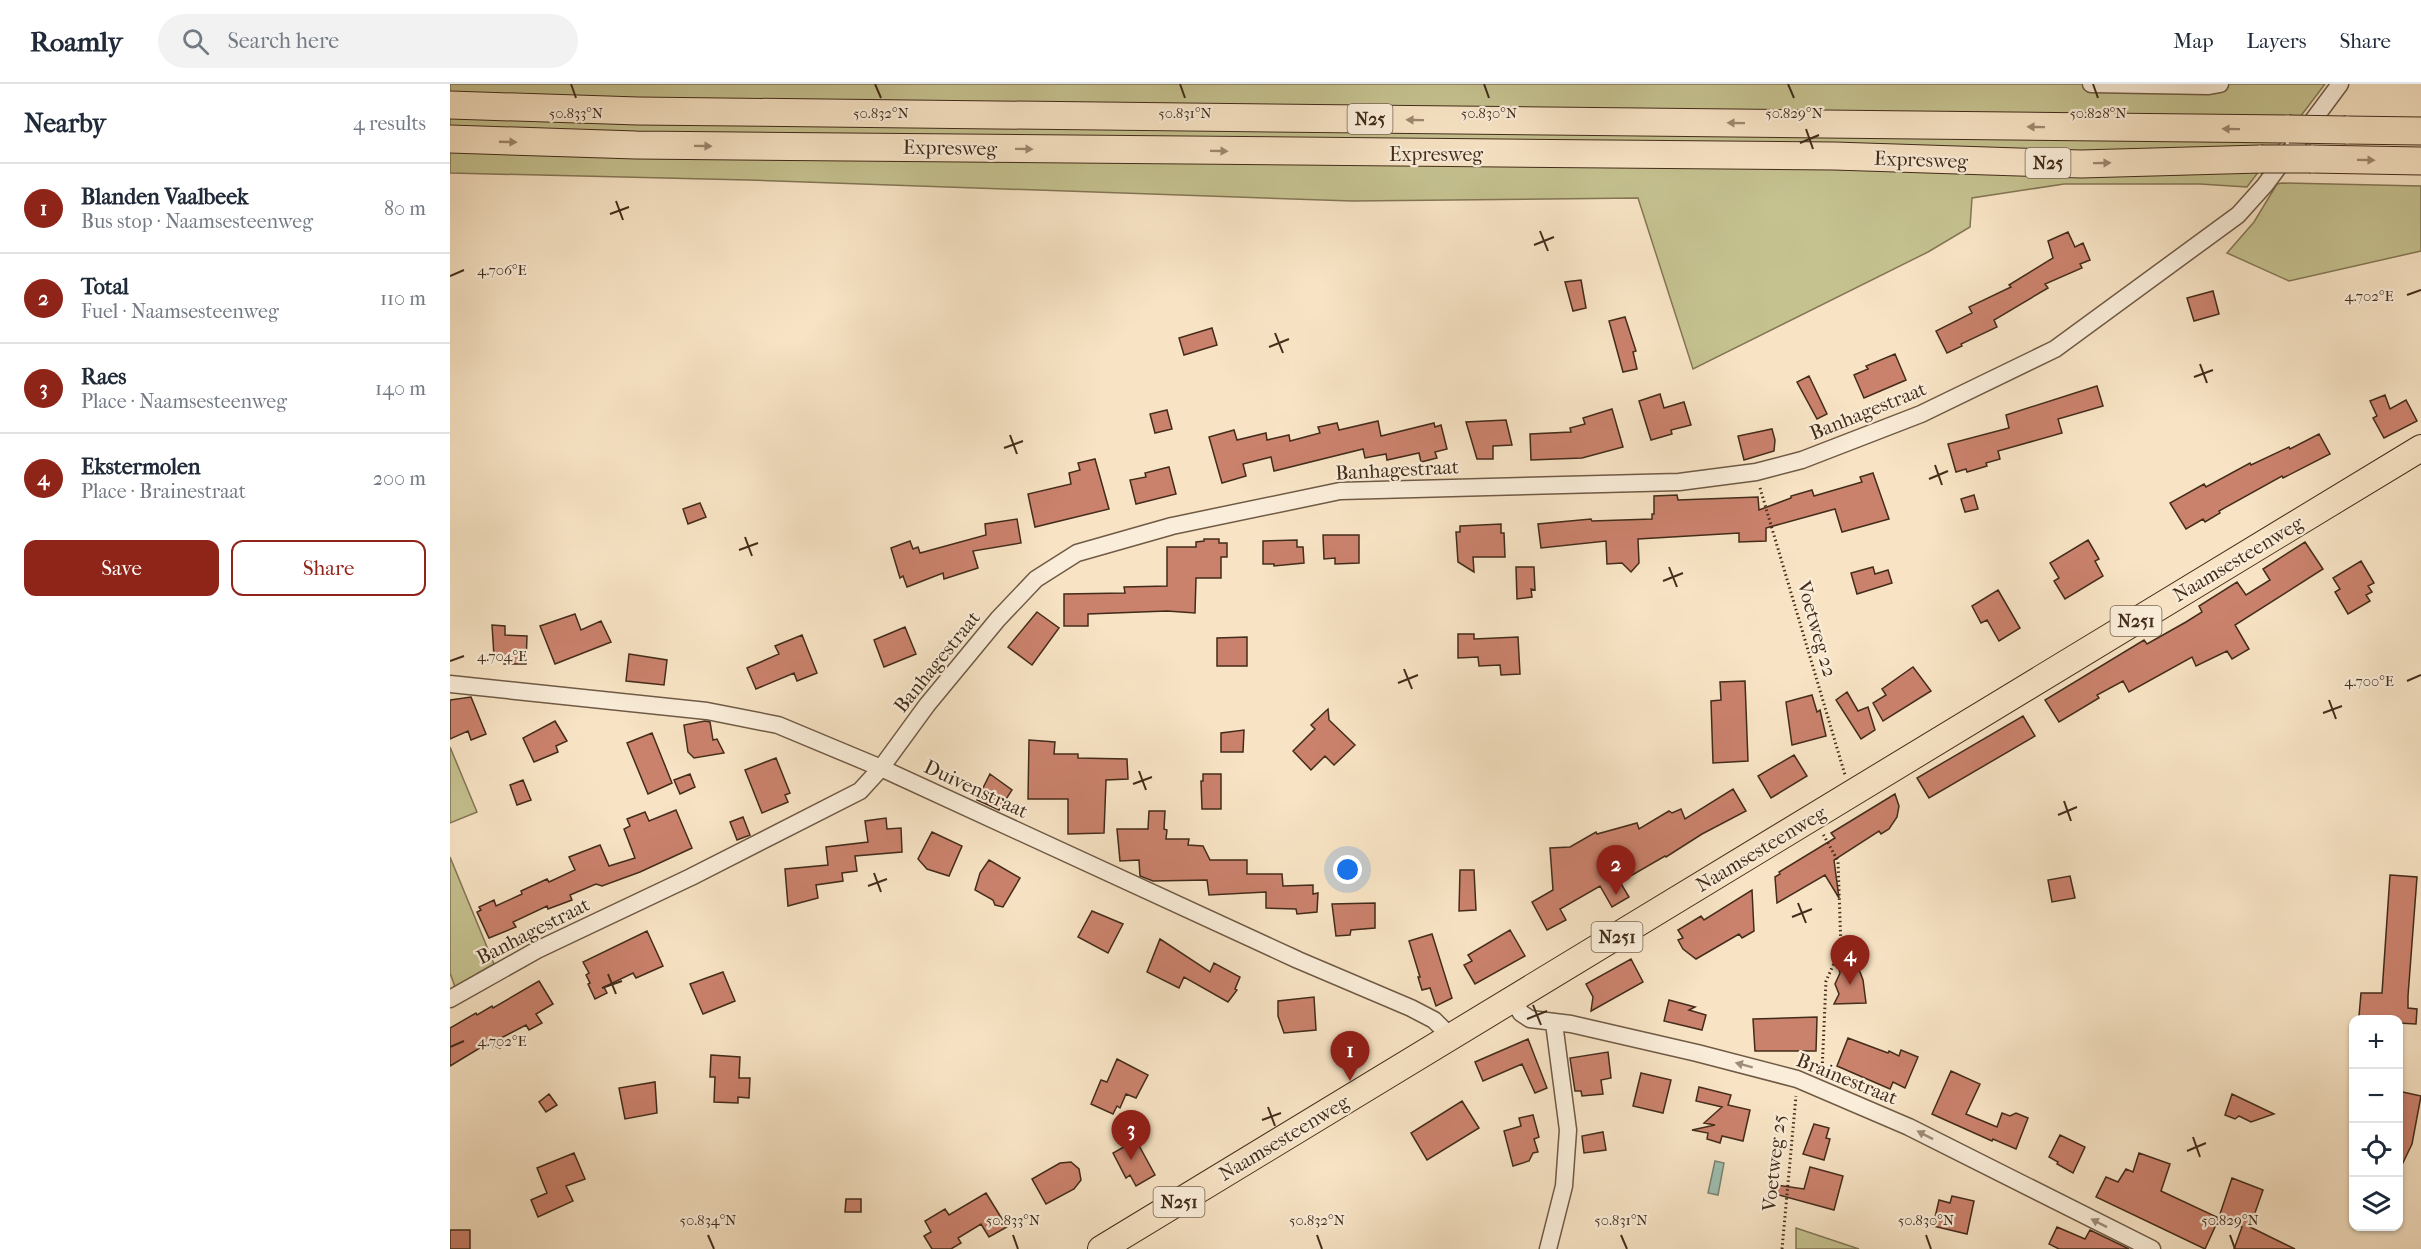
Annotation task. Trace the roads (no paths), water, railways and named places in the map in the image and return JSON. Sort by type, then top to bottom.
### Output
[{"type":"highway","name":"Expresweg","points":[[450,105],[638,111],[2421,131]]},
{"type":"highway","name":"Expresweg","points":[[450,139],[671,146],[1834,156],[2080,164],[2261,159],[2421,160]]},
{"type":"main road","name":"Naamsesteenweg","points":[[1101,1249],[2421,448]]},
{"type":"street","points":[[2091,84],[2209,86],[2220,84]]},
{"type":"street","name":"Banhagestraat","points":[[450,999],[537,950],[691,877],[860,791],[881,768],[927,705],[1013,603],[1036,579],[1077,553],[1172,526],[1340,491],[1679,482],[1756,472],[1802,460],[1921,414],[2055,349],[2238,215],[2265,185],[2340,84]]},
{"type":"street","name":"Duivenstraat","points":[[450,684],[717,713],[778,725],[881,768],[1288,955],[1411,1008],[1434,1020],[1451,1038]]},
{"type":"street","name":"Brainestraat","points":[[1513,1000],[1525,1017],[1571,1024],[1797,1079],[1910,1127],[2152,1249]]},
{"type":"street","points":[[1548,1249],[1564,1186],[1568,1130],[1554,1023]]},
{"type":"place","name":"Total","points":[[1616,895]]},
{"type":"place","name":"Ekstermolen","points":[[1850,985]]},
{"type":"place","name":"Blanden Vaalbeek","points":[[1350,1081]]},
{"type":"place","name":"Raes","points":[[1131,1160]]}]
